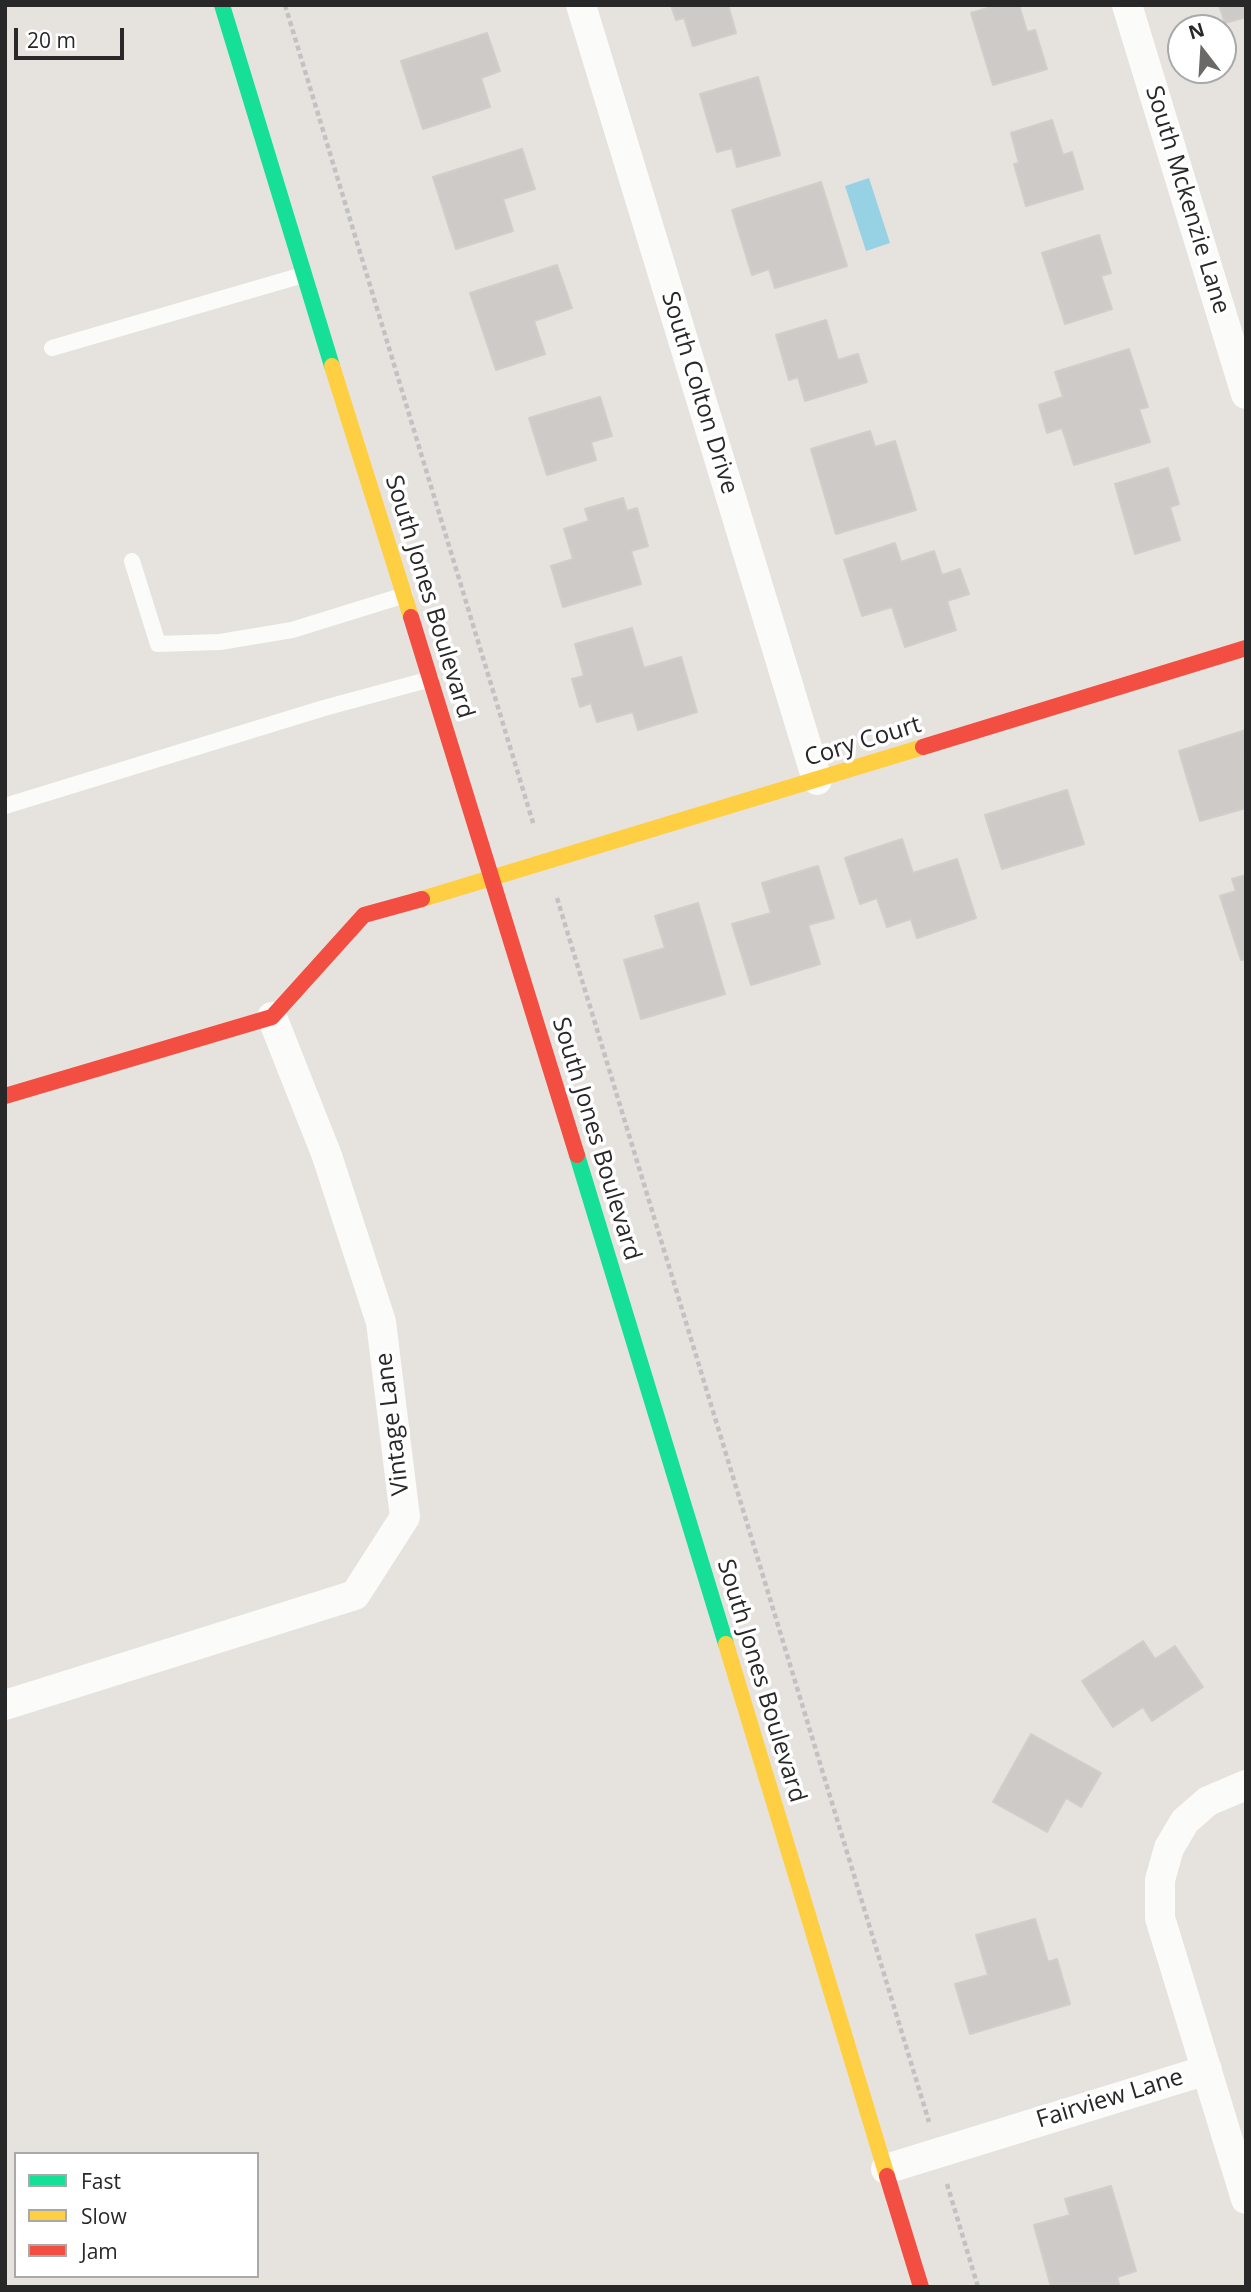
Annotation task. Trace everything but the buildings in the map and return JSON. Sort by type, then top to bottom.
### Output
[{"type":"street","name":"South Jones Boulevard","points":[[222,5],[303,275],[431,679],[922,2287]]},
{"type":"street","name":"South Colton Drive","points":[[582,5],[817,780]]},
{"type":"street","name":"South Mckenzie Lane","points":[[1128,5],[1246,394]]},
{"type":"street","name":"Cory Court","points":[[492,879],[1246,648]]},
{"type":"street","points":[[5,1096],[272,1017],[364,915],[492,879]]},
{"type":"street","name":"Vintage Lane","points":[[5,1705],[355,1595],[405,1517],[381,1322],[327,1156],[272,1017]]},
{"type":"street","points":[[1207,2070],[1160,1918],[1160,1880],[1169,1848],[1185,1821],[1208,1801],[1246,1785]]},
{"type":"street","name":"Fairview Lane","points":[[886,2169],[1207,2070],[1246,2199]]},
{"type":"lane","points":[[52,348],[303,275]]},
{"type":"lane","points":[[132,561],[158,644],[220,642],[292,630],[405,595]]},
{"type":"lane","points":[[5,806],[324,708],[431,679]]},
{"type":"path","points":[[285,5],[731,1466],[978,2287]]},
{"type":"water","points":[[869,178],[890,243],[866,251],[845,186]]},
{"type":"traffic: fast","points":[[222,5],[332,366]]},
{"type":"traffic: fast","points":[[577,1155],[726,1644]]},
{"type":"traffic: slow","points":[[332,366],[411,617]]},
{"type":"traffic: slow","points":[[422,899],[923,747]]},
{"type":"traffic: slow","points":[[726,1644],[887,2176]]},
{"type":"traffic: jam","points":[[411,617],[577,1155]]},
{"type":"traffic: jam","points":[[923,747],[1246,648]]},
{"type":"traffic: jam","points":[[5,1096],[272,1017],[364,915],[422,899]]},
{"type":"traffic: jam","points":[[887,2176],[921,2287]]}]
